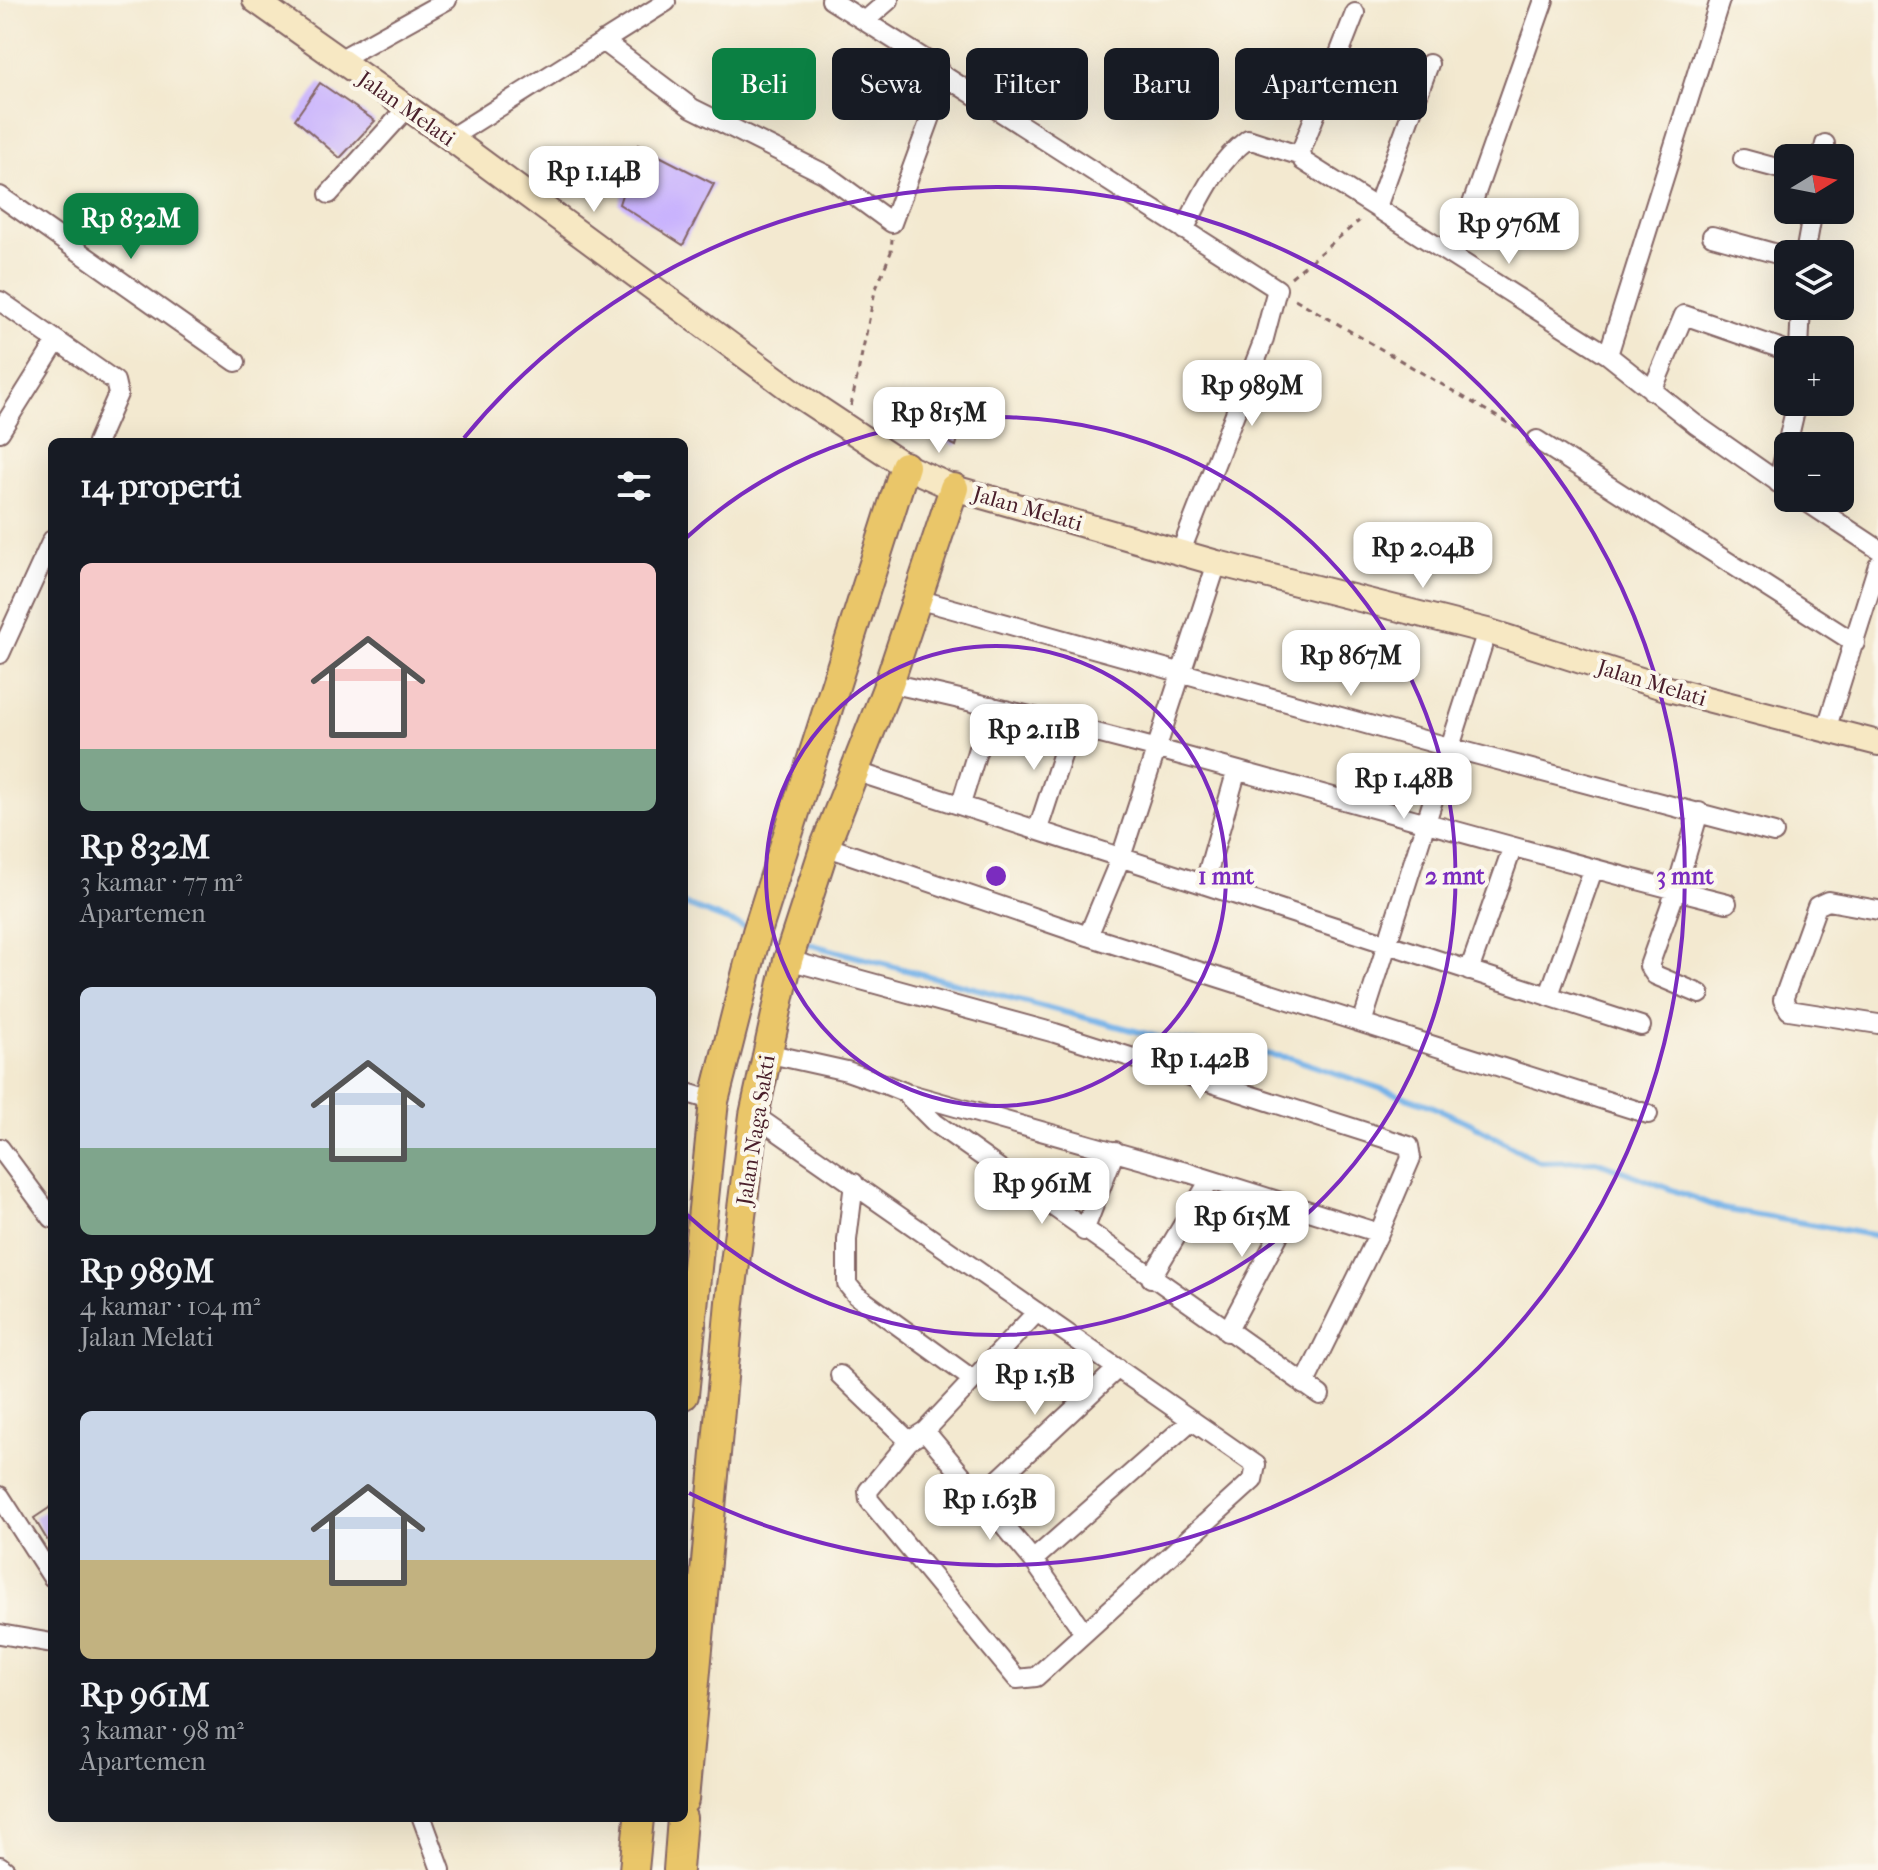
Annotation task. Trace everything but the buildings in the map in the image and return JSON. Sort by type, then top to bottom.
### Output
[{"type":"main road","name":"Jalan Melati","points":[[255,0],[846,427],[905,466],[954,488],[1217,563],[1487,631],[1672,690],[1878,743]]},
{"type":"main road","name":"Jalan Naga Sakti","points":[[688,1356],[714,1101],[757,932],[905,466]]},
{"type":"main road","name":"Jalan Naga Sakti","points":[[688,1720],[730,1302],[754,1115],[766,1053],[788,960],[825,846],[889,683],[954,488]]},
{"type":"main road","points":[[634,1870],[639,1822]]},
{"type":"main road","points":[[678,1870],[682,1822]]},
{"type":"street","points":[[339,60],[447,0]]},
{"type":"street","points":[[831,0],[909,48]]},
{"type":"street","points":[[866,20],[889,0]]},
{"type":"street","points":[[1454,255],[1544,0]]},
{"type":"street","points":[[1608,355],[1720,0]]},
{"type":"street","points":[[450,138],[666,2]]},
{"type":"street","points":[[1301,156],[1355,13]]},
{"type":"street","points":[[603,41],[692,108],[825,174],[892,223],[930,120]]},
{"type":"street","points":[[1377,207],[1429,64]]},
{"type":"street","points":[[950,80],[1277,289],[1263,342],[1181,551]]},
{"type":"street","points":[[329,194],[407,108]]},
{"type":"street","points":[[1184,230],[1211,177],[1233,150],[1248,139],[1301,156],[1307,164],[1608,355],[1652,391],[1774,479]]},
{"type":"street","points":[[1743,159],[1774,167]]},
{"type":"street","points":[[0,196],[236,362]]},
{"type":"street","points":[[1712,236],[1774,253]]},
{"type":"street","points":[[0,301],[115,381],[118,394],[99,438]]},
{"type":"street","points":[[1652,391],[1684,315],[1774,346]]},
{"type":"street","points":[[0,432],[57,341]]},
{"type":"street","points":[[1537,440],[1855,643]]},
{"type":"street","points":[[1822,512],[1878,549]]},
{"type":"street","points":[[0,654],[8,615],[48,547]]},
{"type":"street","points":[[1088,936],[1121,857],[1217,563]]},
{"type":"street","points":[[1826,730],[1878,565]]},
{"type":"street","points":[[917,599],[1452,748],[1774,833]]},
{"type":"street","points":[[1362,1023],[1487,631]]},
{"type":"street","points":[[889,683],[991,706],[1425,822],[1512,849],[1727,903]]},
{"type":"street","points":[[961,804],[991,706]]},
{"type":"street","points":[[1038,829],[1071,728]]},
{"type":"street","points":[[854,771],[1205,882],[1386,946],[1641,1026]]},
{"type":"street","points":[[1205,882],[1236,773]]},
{"type":"street","points":[[1699,812],[1649,966],[1655,975],[1700,994]]},
{"type":"street","points":[[825,846],[1088,936],[1648,1114]]},
{"type":"street","points":[[1469,971],[1512,849]]},
{"type":"street","points":[[1549,995],[1593,870]]},
{"type":"street","points":[[1878,910],[1828,901],[1817,906],[1783,1000],[1789,1010],[1878,1024]]},
{"type":"street","points":[[788,960],[1055,1033],[1405,1143],[1411,1158],[1379,1233],[1304,1385]]},
{"type":"street","points":[[766,1053],[856,1073],[904,1092],[1115,1151],[1379,1233]]},
{"type":"street","points":[[904,1092],[935,1123],[1320,1395]]},
{"type":"street","points":[[688,1093],[714,1101]]},
{"type":"street","points":[[754,1115],[854,1183],[1256,1465],[1257,1474],[1036,1677],[1017,1679],[869,1500],[869,1486],[1037,1312]]},
{"type":"street","points":[[0,1148],[48,1213]]},
{"type":"street","points":[[1084,1231],[1115,1151]]},
{"type":"street","points":[[1151,1278],[1210,1180]]},
{"type":"street","points":[[854,1183],[847,1240],[847,1284],[856,1295],[972,1379]]},
{"type":"street","points":[[1227,1332],[1294,1206]]},
{"type":"street","points":[[980,1497],[1118,1368]]},
{"type":"street","points":[[840,1375],[917,1436],[980,1497],[1033,1560],[1083,1631]]},
{"type":"street","points":[[1033,1560],[1192,1420]]},
{"type":"street","points":[[0,1496],[48,1571]]},
{"type":"street","points":[[0,1634],[48,1642]]},
{"type":"street","points":[[423,1822],[441,1870]]},
{"type":"street","points":[[0,1866],[5,1870]]},
{"type":"path","points":[[1377,207],[1277,289],[1537,440]]},
{"type":"path","points":[[846,427],[875,291],[891,252],[892,223]]},
{"type":"waterway","points":[[688,906],[752,930]]},
{"type":"waterway","points":[[801,942],[1158,1037],[1291,1058],[1429,1105],[1470,1123],[1540,1162],[1596,1161],[1723,1209],[1878,1236]]}]
